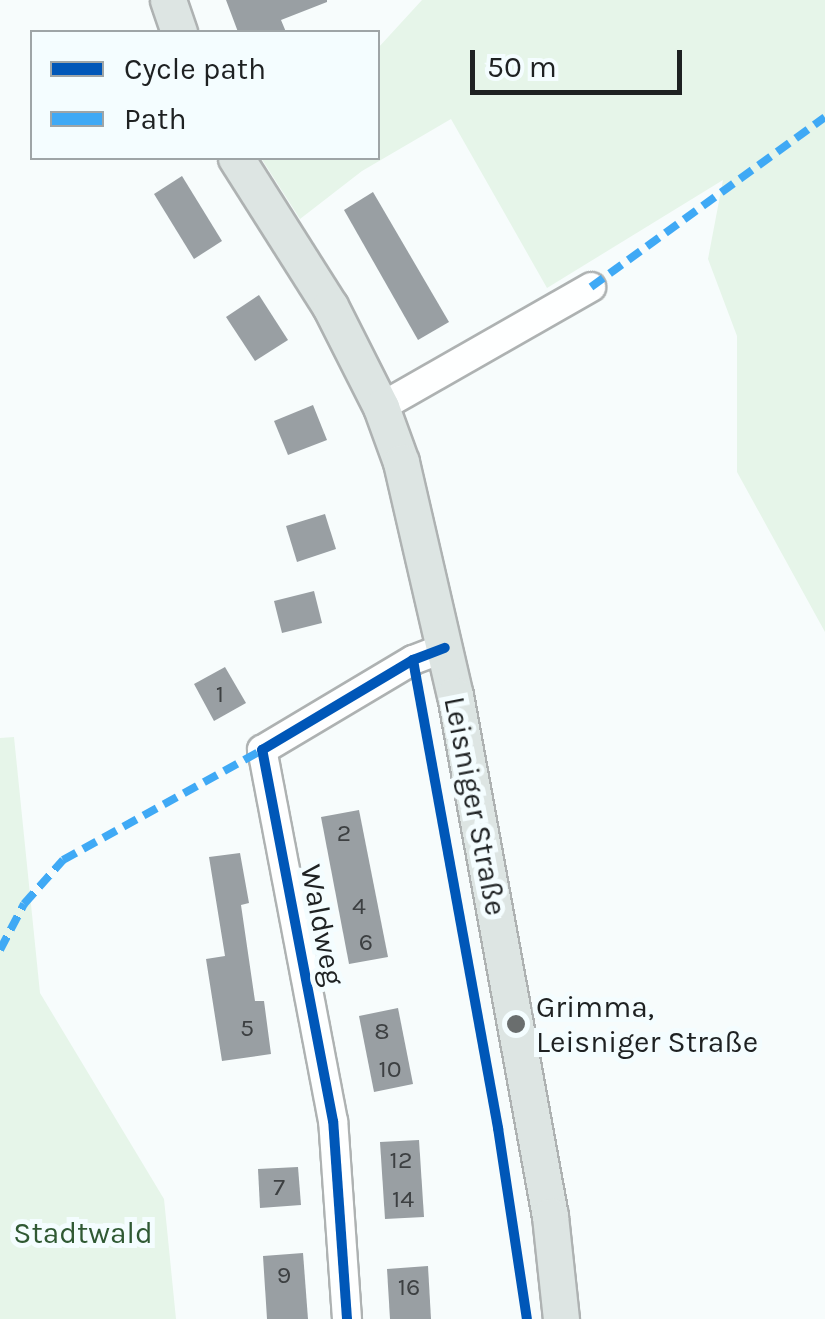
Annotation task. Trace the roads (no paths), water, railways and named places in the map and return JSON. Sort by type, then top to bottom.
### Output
[{"type":"main road","points":[[168,0],[178,30]]},
{"type":"main road","name":"Leisniger Straße","points":[[237,160],[330,306],[381,407],[411,498],[445,648],[548,1200],[562,1319]]},
{"type":"street","points":[[381,407],[591,287]]},
{"type":"street","name":"Waldweg","points":[[348,1319],[333,1121],[262,750],[413,660],[445,648]]},
{"type":"place","name":"Grimma, Leisniger Straße","points":[[516,1024]]},
{"type":"park label","name":"Stadtwald","points":[[83,1233]]}]
